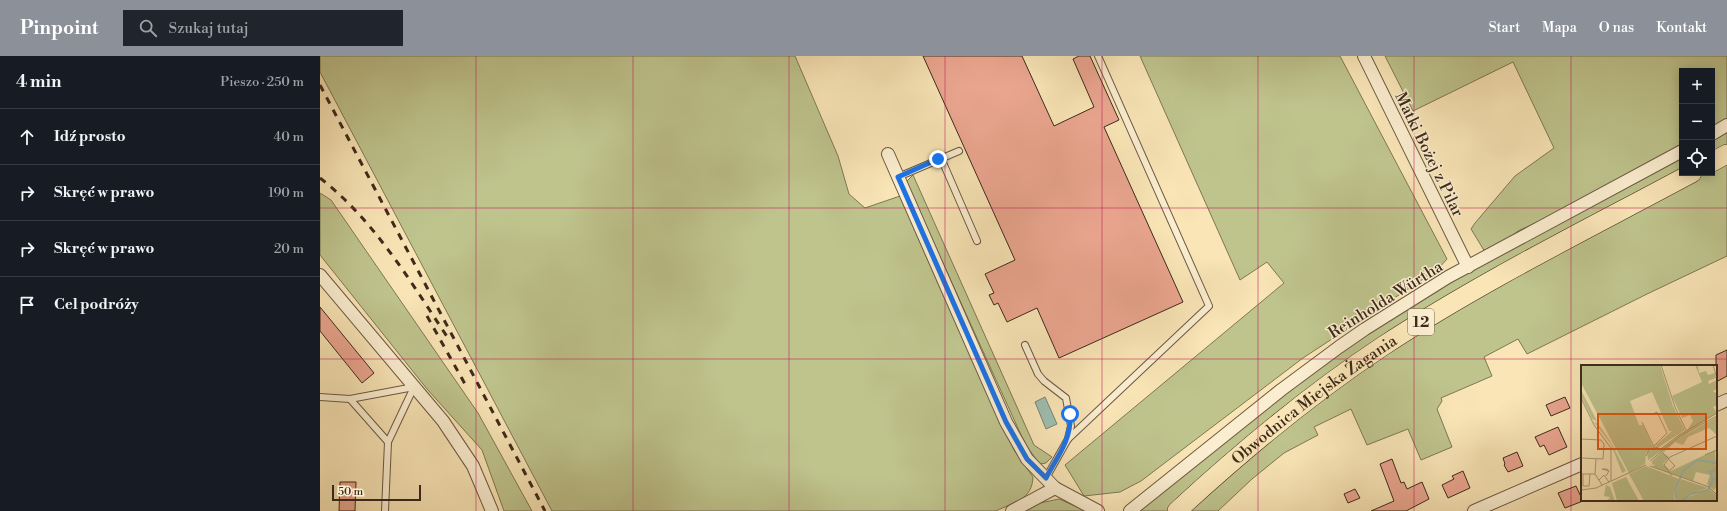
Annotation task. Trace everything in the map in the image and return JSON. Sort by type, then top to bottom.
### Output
[{"type":"main road","points":[[1715,160],[1727,154]]},
{"type":"main road","name":"Obwodnica Miejska Żagania","points":[[1177,511],[1304,402],[1382,347],[1486,284],[1686,176]]},
{"type":"street","name":"Matki Bożej z Pilar","points":[[1364,56],[1468,267]]},
{"type":"street","points":[[1715,132],[1727,125]]},
{"type":"street","name":"Reinholda Würtha","points":[[1130,511],[1281,390],[1338,347],[1405,304],[1468,267],[1679,152]]},
{"type":"street","points":[[888,154],[1006,422],[1027,459],[1055,488],[1098,511]]},
{"type":"street","points":[[320,275],[443,421],[473,466],[492,511]]},
{"type":"street","points":[[1717,405],[1727,400]]},
{"type":"street","points":[[1474,511],[1581,464]]},
{"type":"street","points":[[1012,511],[1055,488]]},
{"type":"lane","points":[[1068,439],[1209,306],[1098,56]]},
{"type":"lane","points":[[898,177],[959,151]]},
{"type":"lane","points":[[941,158],[977,241]]},
{"type":"lane","points":[[1025,345],[1038,374],[1044,381],[1066,398],[1071,426],[1068,439],[1046,478]]},
{"type":"lane","points":[[320,397],[350,399],[414,387]]},
{"type":"lane","points":[[385,511],[388,442],[414,387]]},
{"type":"lane","points":[[350,399],[388,442]]},
{"type":"green space","points":[[320,56],[795,56],[838,156],[849,194],[865,208],[900,196],[1014,450],[1033,477],[1032,485],[1029,491],[1021,499],[996,511],[552,511],[320,72]]},
{"type":"green space","points":[[1140,56],[1340,56],[1447,259],[1437,270],[1303,358],[1141,481],[1120,492],[1084,496],[1065,465],[1284,283],[1267,262],[1240,280]]},
{"type":"green space","points":[[1385,56],[1727,56],[1727,121],[1715,128],[1715,68],[1679,68],[1679,148],[1554,214],[1518,231],[1504,242],[1485,252],[1471,229],[1515,176],[1554,148],[1513,62],[1413,111]]},
{"type":"green space","points":[[1727,130],[1727,146],[1715,152],[1715,140],[1715,136]]},
{"type":"green space","points":[[1679,157],[1679,172],[1516,260],[1185,495],[1168,511],[1140,511],[1160,493],[1313,370],[1445,284]]},
{"type":"green space","points":[[1727,161],[1727,256],[1527,354],[1518,339],[1484,357],[1492,376],[1441,398],[1442,401],[1437,409],[1452,447],[1421,460],[1408,429],[1367,445],[1351,409],[1314,427],[1318,435],[1284,453],[1252,479],[1218,511],[1187,511],[1240,464],[1363,368],[1522,271],[1698,176],[1715,176],[1715,167]]},
{"type":"green space","points":[[913,175],[1034,445],[1052,457],[1046,463],[1040,464],[1027,447],[1022,437],[906,182]]},
{"type":"green space","points":[[320,193],[331,200],[478,413],[532,511],[504,511],[482,450],[427,389],[320,255]]},
{"type":"green space","points":[[1059,499],[1086,511],[1026,511],[1040,503]]},
{"type":"shaded area","points":[[1045,397],[1057,424],[1046,429],[1035,402]]},
{"type":"building","points":[[923,56],[1022,56],[1054,126],[1094,107],[1073,59],[1079,56],[1090,56],[1119,120],[1104,127],[1183,302],[1059,358],[1037,308],[1007,322],[998,303],[994,305],[989,295],[994,293],[985,274],[1015,260]]},
{"type":"building","points":[[320,307],[374,373],[362,383],[320,331]]},
{"type":"building","points":[[1727,350],[1727,376],[1717,381],[1717,365],[1716,355]]},
{"type":"building","points":[[1565,397],[1570,408],[1551,416],[1546,405]]},
{"type":"building","points":[[1558,427],[1567,447],[1549,455],[1544,445],[1540,447],[1535,437]]},
{"type":"building","points":[[1517,452],[1523,466],[1508,472],[1504,465],[1503,458]]},
{"type":"building","points":[[1392,459],[1401,483],[1404,482],[1407,489],[1422,482],[1429,499],[1406,511],[1371,511],[1394,501],[1380,464]]},
{"type":"building","points":[[1463,471],[1470,488],[1448,498],[1442,485],[1454,479],[1452,476]]},
{"type":"building","points":[[340,482],[356,482],[355,511],[339,511]]},
{"type":"building","points":[[1576,486],[1581,497],[1581,501],[1583,501],[1565,508],[1558,493]]},
{"type":"building","points":[[1355,489],[1360,498],[1348,503],[1344,494]]},
{"type":"railway","points":[[320,85],[545,511]]},
{"type":"railway","points":[[320,178],[340,195],[375,232],[448,338]]},
{"type":"railway","points":[[427,316],[465,384]]},
{"type":"route","points":[[938,159],[898,177],[1006,422],[1027,459],[1046,478],[1068,439],[1071,426],[1070,414]]}]
